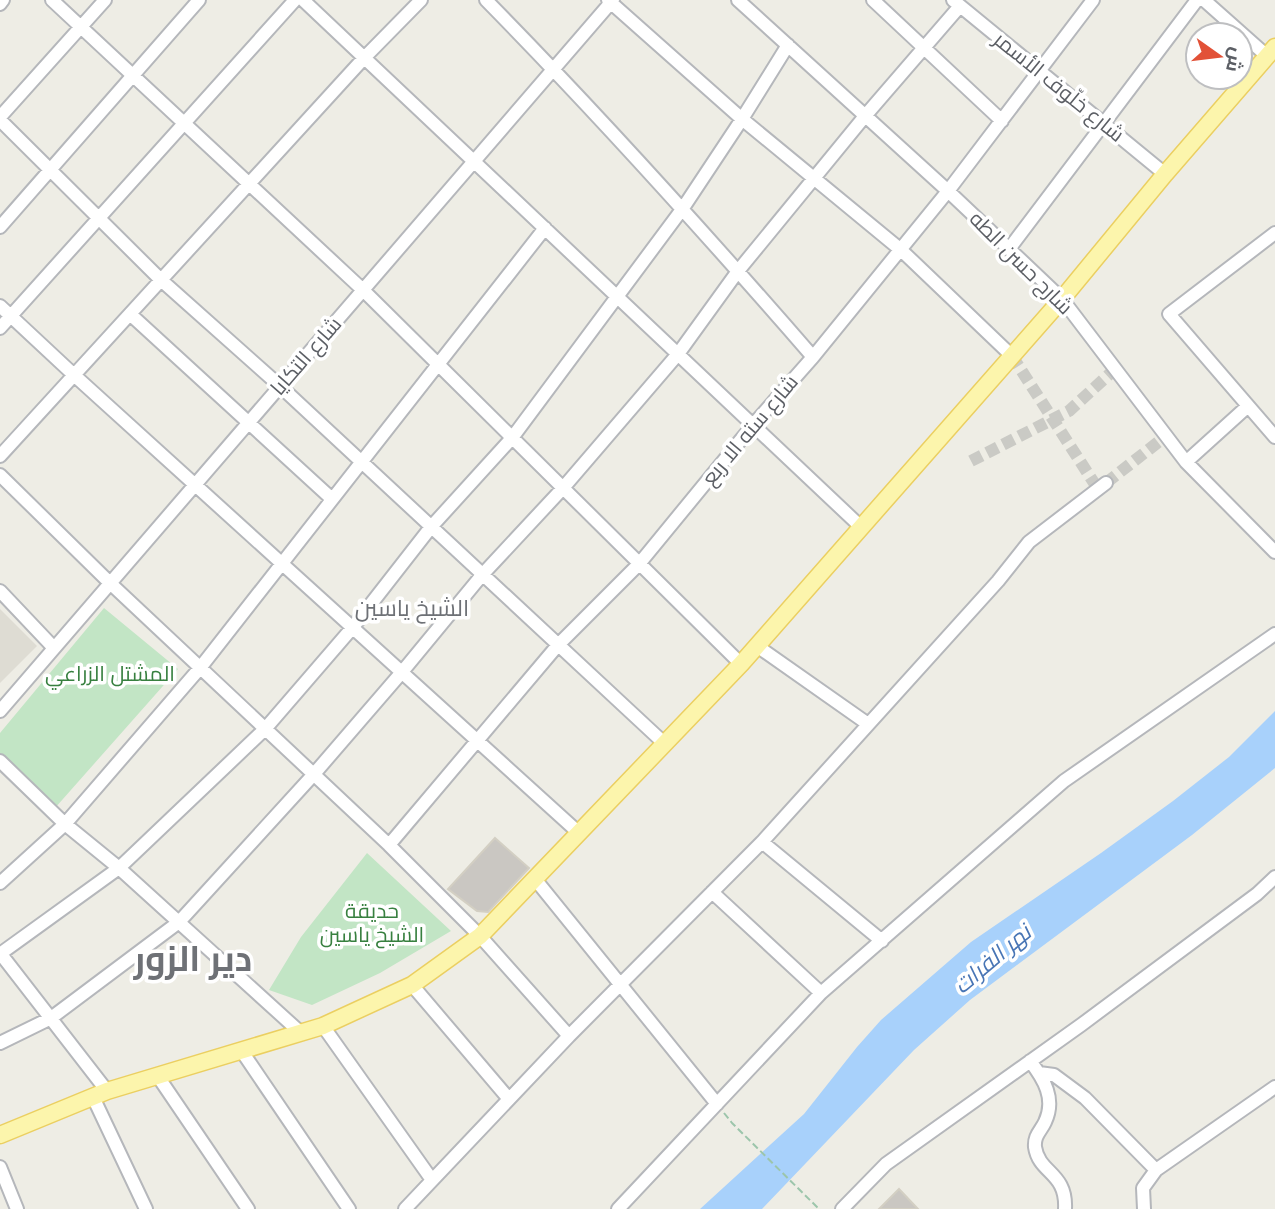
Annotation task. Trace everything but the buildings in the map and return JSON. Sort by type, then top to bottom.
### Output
[{"type":"main road","points":[[0,1135],[100,1094],[323,1026],[412,985],[481,936],[741,664],[1062,299],[1165,174],[1271,52]]},
{"type":"street","points":[[52,0],[363,289],[741,664]]},
{"type":"street","points":[[105,0],[0,118],[161,280],[280,386],[665,744]]},
{"type":"street","points":[[0,227],[199,0]]},
{"type":"street","points":[[0,328],[295,0]]},
{"type":"street","points":[[303,0],[861,527]]},
{"type":"street","points":[[0,456],[364,58],[421,0]]},
{"type":"street","points":[[486,0],[683,208],[813,357]]},
{"type":"street","name":"شارح حسن الطه","points":[[738,0],[1062,299],[1186,462],[1275,552]]},
{"type":"street","points":[[873,0],[1002,121]]},
{"type":"street","name":"شارع سته الا ربع","points":[[389,845],[558,645],[639,564],[753,425],[813,357],[948,191],[1093,0]]},
{"type":"street","points":[[1009,249],[1197,0]]},
{"type":"street","points":[[1204,0],[1271,52]]},
{"type":"street","points":[[610,1],[742,119],[901,250],[1012,356]]},
{"type":"street","name":"شارع التكايا","points":[[0,711],[610,1]]},
{"type":"street","points":[[0,1043],[51,1018],[179,922],[314,774],[482,575],[563,488],[678,354],[738,271],[865,116],[925,48],[957,3]]},
{"type":"street","name":"شارع خلّوف الأسمر","points":[[957,3],[1165,174]]},
{"type":"street","points":[[146,1209],[100,1094],[51,1018],[0,954],[119,867],[265,729],[353,627],[431,527],[512,438],[683,208],[788,45]]},
{"type":"street","points":[[0,883],[65,824],[200,668],[545,228]]},
{"type":"street","points":[[1275,233],[1169,314],[1275,437]]},
{"type":"street","points":[[0,306],[579,833]]},
{"type":"street","points":[[130,314],[332,499]]},
{"type":"street","points":[[1186,462],[1248,406]]},
{"type":"street","points":[[0,475],[110,583],[389,845],[481,936],[569,1036]]},
{"type":"street","points":[[404,1209],[569,1036],[762,842],[998,581],[1030,542],[1106,483]]},
{"type":"street","points":[[0,591],[54,648]]},
{"type":"street","points":[[618,1209],[821,993],[1064,781],[1275,634]]},
{"type":"street","points":[[757,646],[869,724]]},
{"type":"street","points":[[0,761],[65,824],[119,867],[301,1032]]},
{"type":"street","points":[[762,842],[882,941]]},
{"type":"street","points":[[842,1209],[886,1164],[1257,894],[1275,877]]},
{"type":"street","points":[[535,879],[717,1104]]},
{"type":"street","points":[[712,892],[821,993]]},
{"type":"street","points":[[412,985],[509,1099]]},
{"type":"street","points":[[323,1026],[432,1180]]},
{"type":"street","points":[[241,1050],[349,1209]]},
{"type":"street","points":[[1030,1061],[1046,1084],[1049,1097],[1048,1113],[1035,1141],[1036,1150],[1040,1160],[1059,1181],[1066,1196],[1065,1209]]},
{"type":"street","points":[[1039,1073],[1054,1075],[1085,1098],[1156,1170]]},
{"type":"street","points":[[157,1075],[248,1209]]},
{"type":"street","points":[[1144,1209],[1143,1188],[1156,1170],[1275,1087]]},
{"type":"street","points":[[0,1167],[17,1209]]},
{"type":"path","points":[[732,1123],[818,1208]]},
{"type":"shaded area","points":[[0,609],[37,646],[0,683]]},
{"type":"green space","name":"المشتل الزراعي","points":[[104,608],[178,669],[55,808],[0,754],[0,733]]},
{"type":"green space","name":"حديقة الشيخ ياسين","points":[[367,853],[451,931],[380,973],[312,1005],[269,990],[301,937]]},
{"type":"water","name":"نهر الفرات","points":[[1275,711],[1275,768],[1192,835],[970,1000],[914,1050],[762,1209],[700,1209],[804,1114],[881,1020],[971,942],[1173,801],[1229,757]]},
{"type":"tunnel","points":[[1012,356],[1098,489]]},
{"type":"tunnel","points":[[971,461],[1069,411],[1115,369]]},
{"type":"tunnel","points":[[1106,483],[1166,436]]},
{"type":"district","name":"الشيخ ياسين","points":[[412,608]]},
{"type":"district","name":"دير الزور","points":[[193,959]]}]
